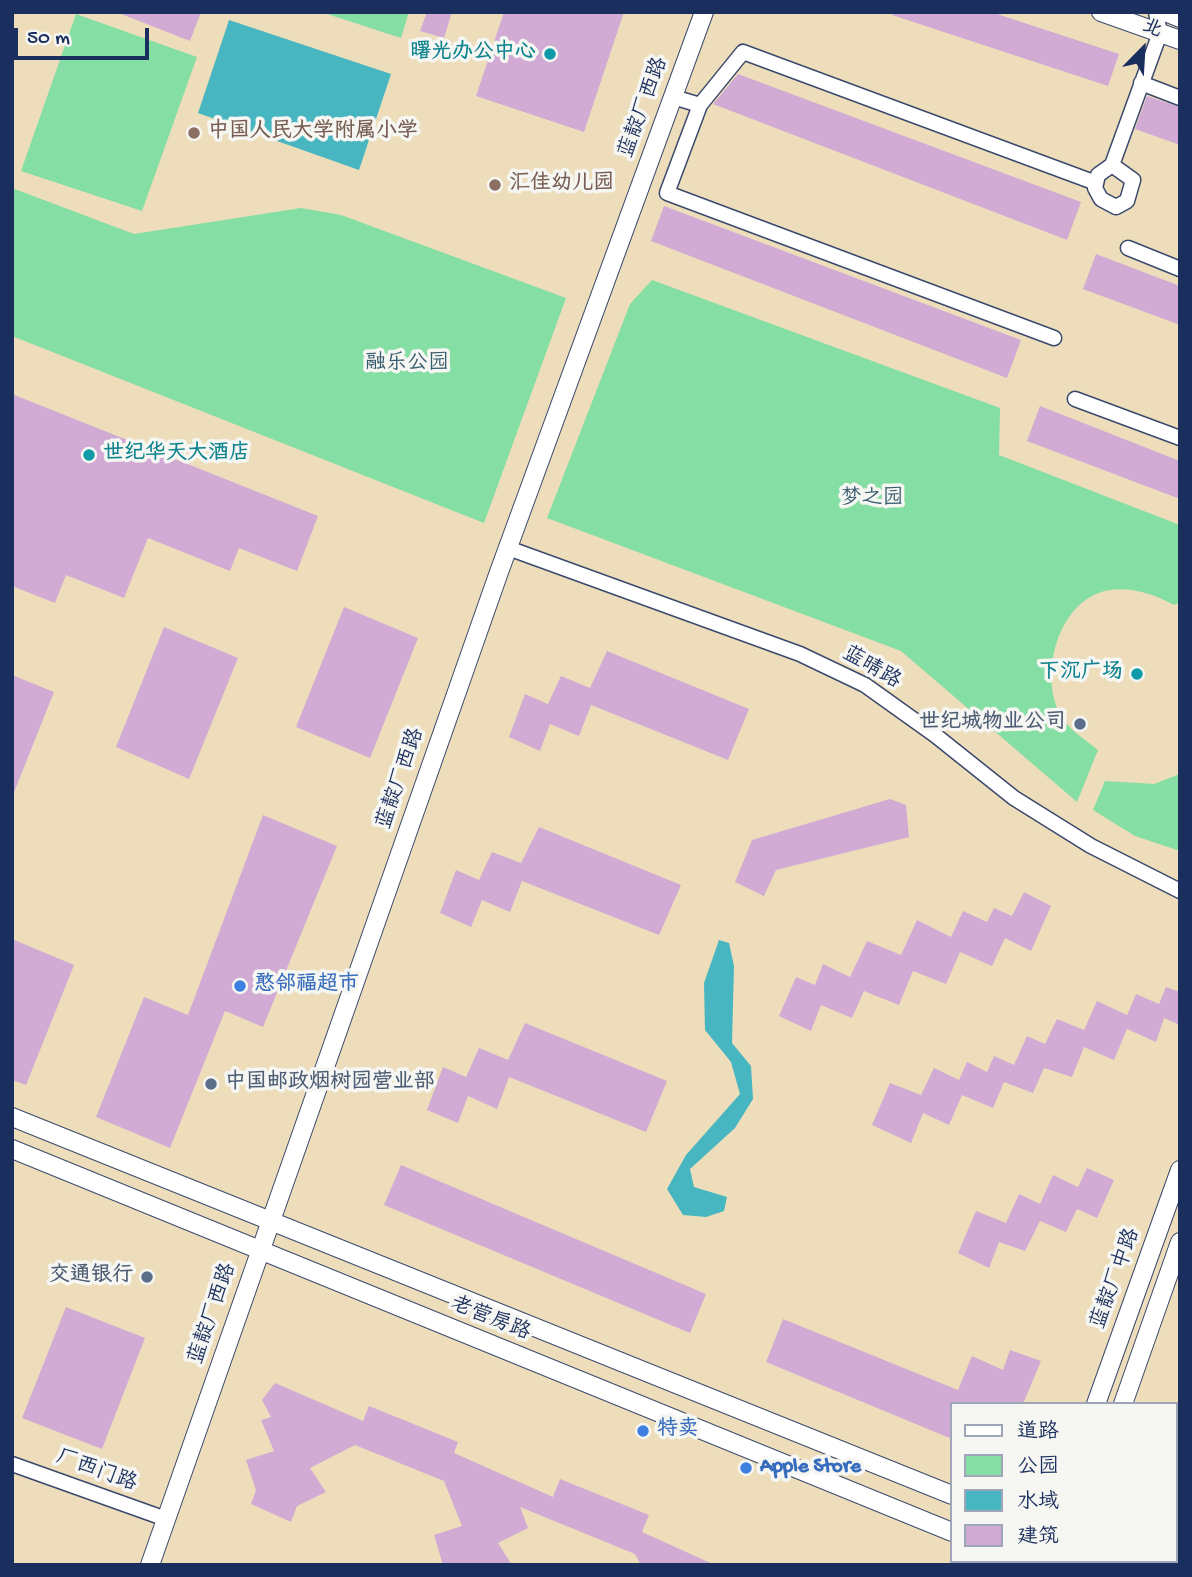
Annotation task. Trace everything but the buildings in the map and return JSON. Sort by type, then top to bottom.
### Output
[{"type":"street","name":"蓝靛厂西路","points":[[150,1565],[508,548],[704,12]]},
{"type":"street","points":[[1101,12],[1180,40]]},
{"type":"street","points":[[1112,165],[1133,180],[1127,201],[1116,207],[1101,199],[1095,188],[1096,183],[1098,175],[1112,165],[1160,33],[1156,12]]},
{"type":"street","points":[[1165,12],[1180,18]]},
{"type":"street","points":[[1054,338],[667,192],[699,105],[743,52],[1096,183]]},
{"type":"street","points":[[1141,83],[1180,98]]},
{"type":"street","points":[[673,97],[699,105]]},
{"type":"street","points":[[1128,248],[1180,269]]},
{"type":"street","points":[[1075,399],[1180,438]]},
{"type":"street","name":"蓝晴路","points":[[508,548],[800,654],[864,685],[936,735],[1014,798],[1091,846],[1180,891]]},
{"type":"street","name":"老营房路","points":[[12,1117],[950,1494]]},
{"type":"street","name":"老营房路","points":[[12,1149],[950,1531]]},
{"type":"street","name":"蓝靛厂中路","points":[[1097,1402],[1180,1170]]},
{"type":"street","points":[[1124,1402],[1180,1242]]},
{"type":"street","name":"厂西门路","points":[[12,1464],[166,1519]]},
{"type":"green space","points":[[321,12],[409,12],[401,38]]},
{"type":"green space","points":[[76,14],[197,57],[142,211],[21,171]]},
{"type":"green space","name":"融乐公园","points":[[12,188],[134,234],[301,208],[341,215],[566,298],[484,523],[12,336]]},
{"type":"green space","name":"梦之园","points":[[652,280],[1000,408],[999,455],[1180,525],[1180,602],[1174,605],[1126,589],[1106,591],[1081,603],[1060,633],[1052,671],[1052,689],[1057,707],[1065,722],[1098,750],[1077,802],[901,651],[547,518],[630,304]]},
{"type":"green space","points":[[1180,774],[1180,851],[1135,836],[1093,810],[1105,781],[1154,784]]},
{"type":"water","points":[[229,20],[391,74],[359,170],[198,113]]},
{"type":"water","points":[[719,940],[729,943],[734,966],[732,1043],[751,1066],[753,1099],[735,1128],[690,1169],[694,1187],[727,1197],[724,1211],[706,1217],[683,1215],[667,1189],[686,1155],[740,1094],[731,1062],[705,1030],[704,983]]},
{"type":"place","name":"曙光办公中心","points":[[550,54]]},
{"type":"place","name":"中国人民大学附属小学","points":[[194,133]]},
{"type":"place","name":"汇佳幼儿园","points":[[495,185]]},
{"type":"place","name":"世纪华天大酒店","points":[[89,455]]},
{"type":"place","name":"下沉广场","points":[[1137,674]]},
{"type":"place","name":"世纪城物业公司","points":[[1080,724]]},
{"type":"place","name":"憨邻福超市","points":[[240,986]]},
{"type":"place","name":"中国邮政烟树园营业部","points":[[211,1084]]},
{"type":"place","name":"交通银行","points":[[147,1277]]},
{"type":"place","name":"特卖","points":[[643,1431]]},
{"type":"place","name":"Apple Store","points":[[746,1468]]}]
